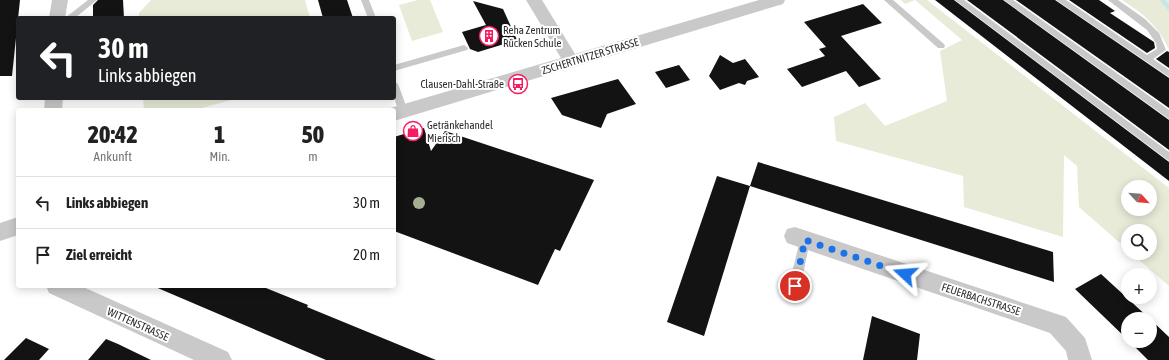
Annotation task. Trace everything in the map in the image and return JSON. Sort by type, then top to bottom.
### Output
[{"type":"street","points":[[57,16],[60,0]]},
{"type":"street","points":[[534,0],[571,62]]},
{"type":"street","name":"ZSCHERTNITZER STRASSE","points":[[399,113],[777,0]]},
{"type":"street","points":[[0,232],[16,227]]},
{"type":"street","name":"FEUERBACHSTRASSE","points":[[800,238],[1058,325],[1077,346],[1080,360]]},
{"type":"street","name":"WITTENSTRASSE","points":[[61,288],[220,360]]},
{"type":"lane","points":[[72,16],[93,0]]},
{"type":"lane","points":[[365,0],[371,16]]},
{"type":"lane","points":[[888,0],[941,46]]},
{"type":"lane","points":[[959,0],[1169,157]]},
{"type":"lane","points":[[1008,0],[1169,114]]},
{"type":"lane","points":[[1060,0],[1169,74]]},
{"type":"lane","points":[[1112,0],[1140,18],[1162,43],[1162,50],[1146,59]]},
{"type":"lane","points":[[396,67],[464,48]]},
{"type":"lane","name":"ZSCHERTNITZER STRASSE","points":[[396,96],[399,113]]},
{"type":"lane","points":[[795,286],[800,238]]},
{"type":"green space","points":[[151,0],[305,0],[309,16],[139,16],[139,13]]},
{"type":"green space","points":[[418,0],[430,0],[443,32],[412,41],[399,5]]},
{"type":"green space","points":[[901,0],[915,0],[905,4]]},
{"type":"green space","points":[[915,0],[927,0],[1169,188],[1169,286],[1157,276],[1157,268],[1148,268],[1139,260],[1157,260],[1157,224],[1121,224],[1121,244],[1079,207],[1077,166],[1064,155],[1063,237],[964,207],[963,176],[836,141],[834,117],[865,103],[885,126],[947,101],[940,51],[962,40]]},
{"type":"green space","points":[[1122,0],[1169,0],[1169,49],[1154,26],[1137,10]]},
{"type":"green space","points":[[143,100],[231,100],[202,108],[144,108]]},
{"type":"building","points":[[0,0],[20,0],[18,16],[16,16],[16,38],[12,76],[0,76]]},
{"type":"building","points":[[98,0],[123,0],[124,16],[93,16],[93,5]]},
{"type":"building","points":[[318,0],[347,0],[352,16],[322,16]]},
{"type":"building","points":[[935,0],[954,0],[1169,162],[1169,181]]},
{"type":"building","points":[[967,0],[1003,0],[1169,120],[1169,150]]},
{"type":"building","points":[[1016,0],[1055,0],[1169,78],[1169,108]]},
{"type":"building","points":[[1069,0],[1099,0],[1115,11],[1110,13],[1154,42],[1155,48],[1147,53]]},
{"type":"building","name":"Reha Zentrum Rücken Schule","points":[[473,1],[503,9],[517,40],[478,52],[470,49],[462,32],[486,25]]},
{"type":"building","points":[[863,4],[882,23],[841,36],[881,79],[859,87],[846,71],[802,87],[787,69],[825,56],[819,49],[826,47],[804,22]]},
{"type":"building","points":[[1167,51],[1169,52],[1169,68],[1156,59]]},
{"type":"building","points":[[720,55],[733,63],[745,59],[759,77],[747,81],[745,85],[739,83],[720,90],[709,76]]},
{"type":"building","points":[[679,65],[690,80],[666,88],[655,72]]},
{"type":"building","points":[[618,79],[636,104],[607,114],[601,128],[562,115],[551,98]]},
{"type":"building","points":[[424,128],[431,151],[445,131],[594,180],[560,251],[555,249],[538,285],[396,232],[396,136]]},
{"type":"building","points":[[758,162],[1053,252],[1054,282],[750,186]]},
{"type":"building","points":[[717,176],[750,186],[704,336],[667,322]]},
{"type":"building","points":[[1101,274],[1121,292],[1121,304],[1134,304],[1142,312],[1121,312],[1121,333],[1075,289]]},
{"type":"building","points":[[158,288],[266,288],[308,305],[307,307],[436,360],[326,360]]},
{"type":"building","points":[[872,316],[920,334],[917,360],[863,360]]},
{"type":"building","points":[[1157,326],[1169,337],[1169,360],[1148,360],[1136,348],[1157,348]]},
{"type":"building","points":[[26,338],[49,349],[39,360],[4,360]]},
{"type":"building","points":[[106,339],[118,344],[151,360],[88,360]]},
{"type":"waterway","points":[[1162,0],[1169,8]]},
{"type":"place","name":"Reha Zentrum Rücken Schule","points":[[489,36]]},
{"type":"place","name":"Clausen-Dahl-Straße","points":[[518,84]]},
{"type":"place","name":"Getränkehandel Mierisch","points":[[413,131]]},
{"type":"route","points":[[795,286],[805,240],[905,274]]}]
